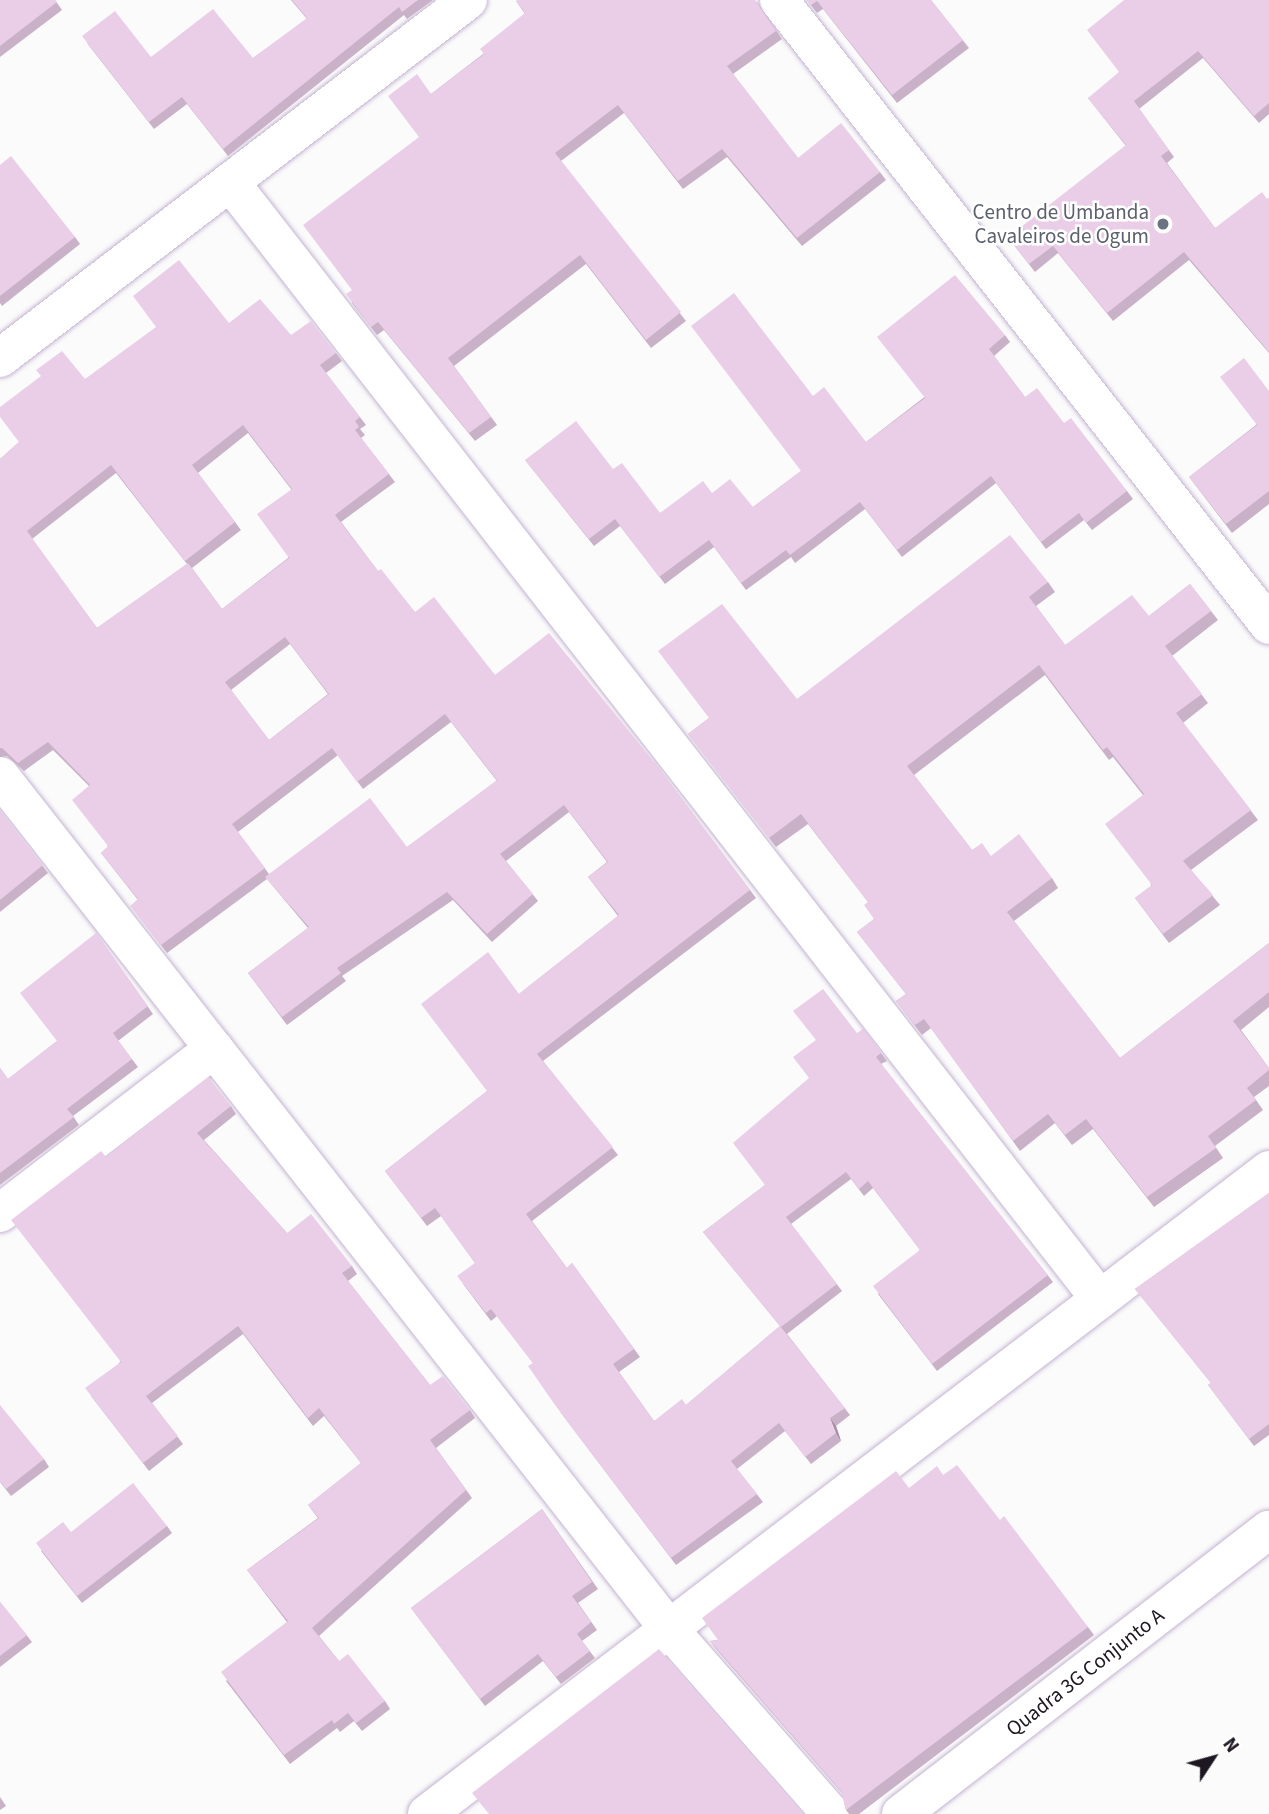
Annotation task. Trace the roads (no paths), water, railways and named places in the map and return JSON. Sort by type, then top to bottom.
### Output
[{"type":"street","points":[[0,358],[467,0]]},
{"type":"street","points":[[779,0],[1269,625]]},
{"type":"street","points":[[230,182],[1100,1299]]},
{"type":"street","points":[[0,776],[669,1629],[831,1814]]},
{"type":"street","points":[[0,1213],[214,1049]]},
{"type":"street","points":[[427,1814],[1269,1170]]},
{"type":"street","name":"Quadra 3G Conjunto A","points":[[901,1814],[1269,1530]]},
{"type":"place","name":"Centro de Umbanda Cavaleiros de Ogum","points":[[1163,224]]}]
